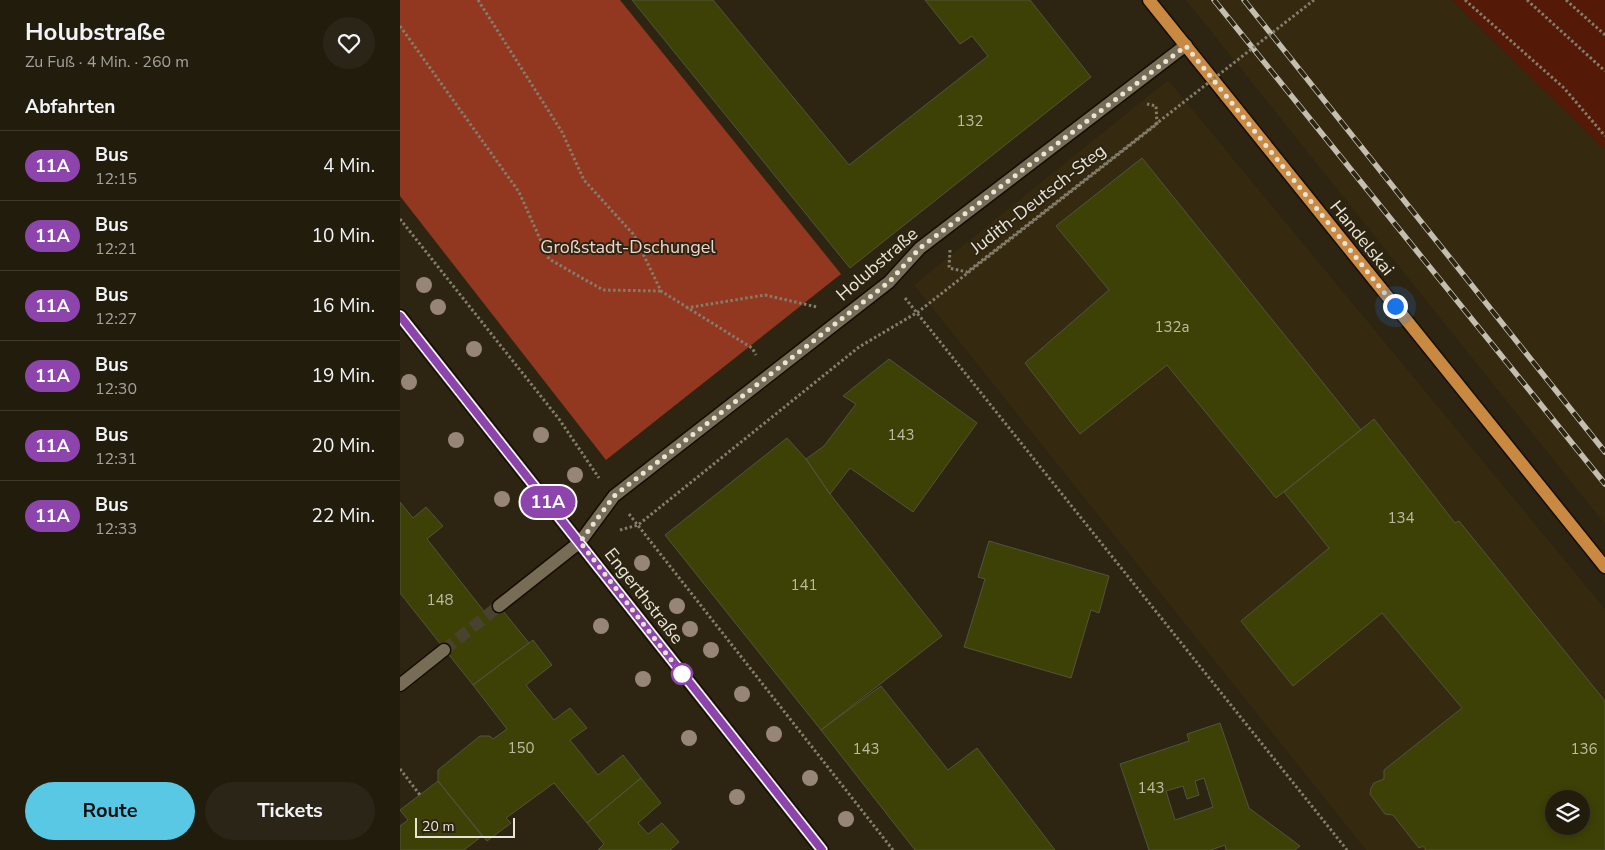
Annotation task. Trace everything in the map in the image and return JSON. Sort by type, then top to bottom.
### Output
[{"type":"main road","name":"Handelskai","points":[[1149,0],[1605,567]]},
{"type":"street","name":"Holubstraße","points":[[499,606],[580,542],[614,496],[889,282],[920,248],[1186,46]]},
{"type":"street","name":"Engerthstraße","points":[[400,316],[822,850]]},
{"type":"street","points":[[400,685],[444,650]]},
{"type":"path","points":[[478,0],[562,132],[584,180],[634,234],[662,292],[752,348],[768,376]]},
{"type":"path","name":"Judith-Deutsch-Steg","points":[[958,244],[950,250],[949,268],[967,272],[1314,0]]},
{"type":"path","points":[[1465,0],[1564,88],[1605,136]]},
{"type":"path","points":[[1527,0],[1605,71]]},
{"type":"path","points":[[1566,0],[1605,35]]},
{"type":"path","points":[[400,26],[520,192],[549,259],[603,290],[662,292]]},
{"type":"path","name":"Judith-Deutsch-Steg","points":[[918,312],[1157,124],[1156,106],[1140,102]]},
{"type":"path","points":[[400,219],[559,419],[590,467],[638,525],[892,850]]},
{"type":"path","points":[[686,308],[765,295],[846,315]]},
{"type":"path","points":[[580,542],[638,525],[859,347],[918,312],[1347,850]]},
{"type":"path","points":[[400,769],[420,794]]},
{"type":"shaded area","points":[[1186,0],[1452,0],[1605,150],[1605,524]]},
{"type":"shaded area","points":[[1452,0],[1605,0],[1605,150]]},
{"type":"shaded area","points":[[1168,80],[1605,609],[1605,850],[1366,850],[914,285]]},
{"type":"green space","name":"Großstadt-Dschungel","points":[[400,0],[620,0],[841,274],[606,460],[400,196]]},
{"type":"building","points":[[632,0],[713,0],[849,165],[988,56],[972,36],[960,44],[925,0],[1030,0],[1091,77],[850,268]]},
{"type":"building","points":[[1142,158],[1361,430],[1276,498],[1167,365],[1080,434],[1025,363],[1109,290],[1056,226]]},
{"type":"building","points":[[889,359],[977,423],[913,512],[850,468],[830,494],[806,459],[824,446],[856,404],[843,396]]},
{"type":"building","points":[[1374,419],[1455,523],[1459,521],[1605,701],[1605,850],[1426,850],[1423,846],[1419,848],[1393,815],[1385,814],[1370,794],[1374,783],[1384,779],[1384,770],[1462,708],[1382,613],[1293,686],[1241,621],[1329,548],[1284,492]]},
{"type":"building","points":[[787,438],[806,459],[830,494],[942,636],[821,730],[665,535]]},
{"type":"building","points":[[400,502],[413,518],[426,507],[443,526],[427,539],[487,615],[499,606],[529,643],[473,685],[400,593]]},
{"type":"building","points":[[989,541],[1109,576],[1099,613],[1091,610],[1071,678],[964,647],[985,579],[978,577]]},
{"type":"building","points":[[533,640],[552,665],[526,685],[554,720],[570,708],[587,728],[570,740],[598,775],[623,755],[641,778],[587,823],[554,783],[506,818],[511,823],[487,841],[438,781],[438,770],[480,736],[490,736],[493,739],[507,729],[473,685]]},
{"type":"building","points":[[881,686],[948,770],[977,748],[1055,850],[915,850],[821,730]]},
{"type":"building","points":[[1220,723],[1249,808],[1300,846],[1295,850],[1226,850],[1225,845],[1211,850],[1149,850],[1120,764],[1189,741],[1187,734]],"holes":[[[1204,778],[1213,807],[1175,820],[1166,791],[1183,786],[1187,799],[1199,795],[1195,781]]]},
{"type":"building","points":[[641,778],[661,803],[638,823],[648,834],[662,823],[679,842],[670,850],[598,850],[604,844],[587,823]]},
{"type":"building","points":[[438,781],[482,836],[464,850],[400,850],[400,826],[408,820],[400,810]]},
{"type":"tunnel","points":[[444,650],[499,606]]},
{"type":"railway","points":[[1214,0],[1605,484]]},
{"type":"railway","points":[[1244,0],[1605,452]]},
{"type":"bus line","name":"11A","points":[[400,316],[822,850]]},
{"type":"route","points":[[682,674],[580,542],[614,496],[889,282],[920,248],[1186,46],[1395,306]]}]
